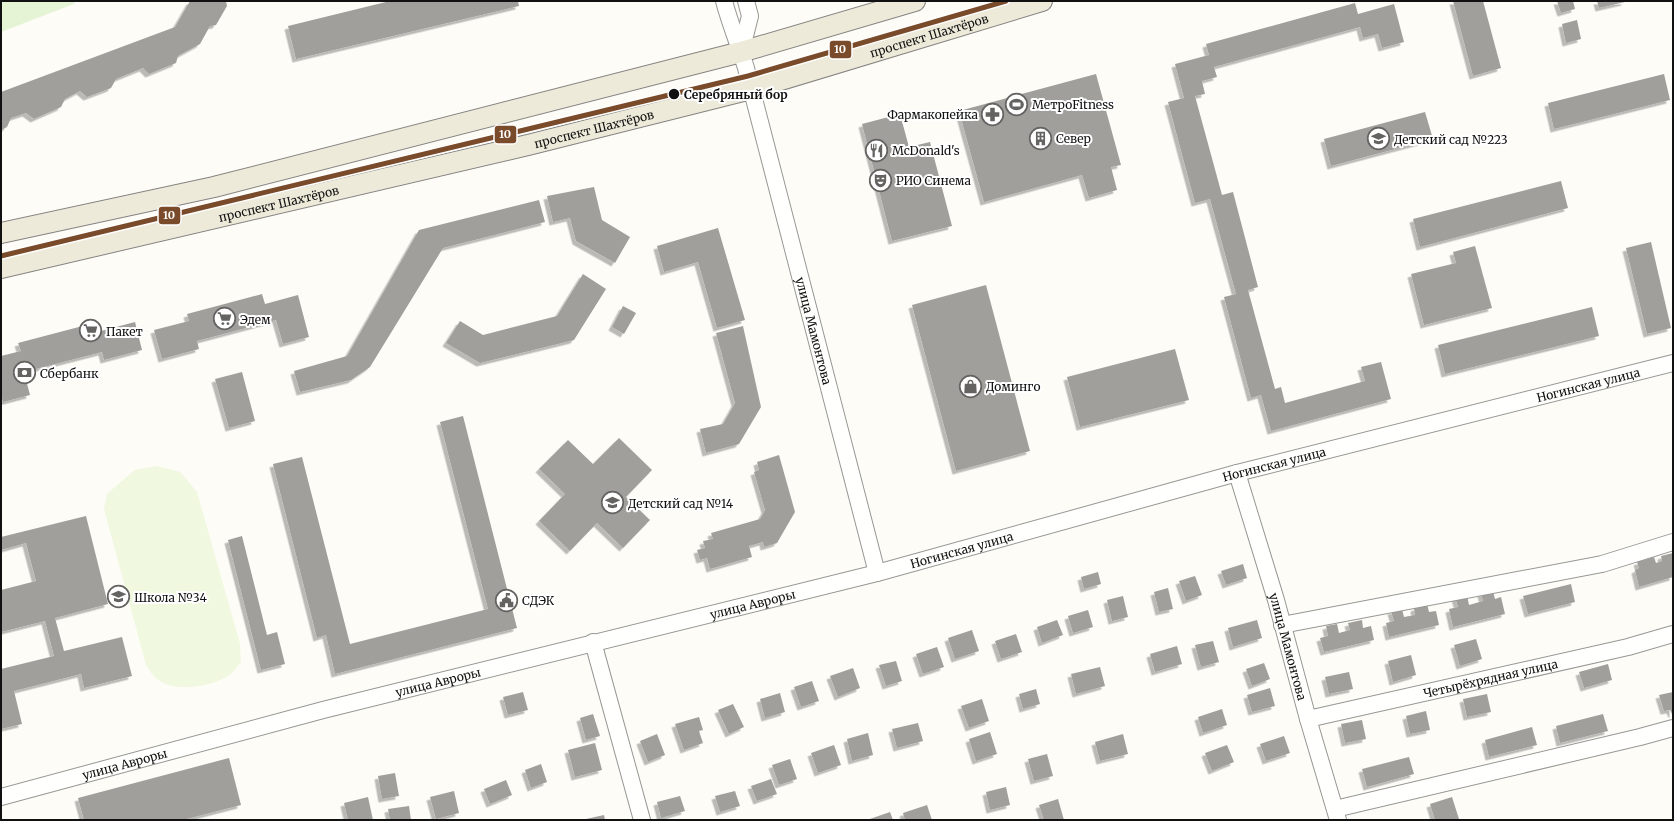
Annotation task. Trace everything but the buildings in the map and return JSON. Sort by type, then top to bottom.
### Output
[{"type":"main road","points":[[1,233],[214,187],[741,52],[915,1]]},
{"type":"main road","name":"проспект Шахтёров","points":[[1,268],[528,145],[751,89],[1042,1]]},
{"type":"street","name":"улица Мамонтова","points":[[724,1],[729,22],[741,52],[751,89],[877,573]]},
{"type":"street","points":[[741,52],[750,16],[746,1]]},
{"type":"street","name":"Ногинская улица","points":[[877,573],[1237,473],[1673,363]]},
{"type":"street","name":"улица Мамонтова","points":[[1237,473],[1276,600],[1308,719],[1336,814]]},
{"type":"street","points":[[1282,625],[1602,564],[1673,542]]},
{"type":"street","name":"улица Авроры","points":[[1,797],[323,710],[877,573]]},
{"type":"street","name":"Четырёхрядная улица","points":[[1308,719],[1628,647],[1673,634]]},
{"type":"street","points":[[593,642],[642,820]]},
{"type":"street","points":[[1336,814],[1673,728]]},
{"type":"green space","points":[[1,1],[75,1],[74,4],[1,32]]},
{"type":"green space","points":[[157,466],[180,472],[197,492],[240,644],[241,662],[235,670],[226,677],[208,684],[187,687],[168,685],[155,678],[146,665],[104,509],[107,494],[135,470]]},
{"type":"transit line","name":"10","points":[[1,256],[748,76],[1006,1]]},
{"type":"place","name":"Серебряный бор","points":[[674,94]]},
{"type":"place","name":"МетроFitness","points":[[1017,104]]},
{"type":"place","name":"Фармакопейка","points":[[993,114]]},
{"type":"place","name":"Север","points":[[1040,138]]},
{"type":"place","name":"Детский сад №223","points":[[1378,139]]},
{"type":"place","name":"McDonald's","points":[[877,150]]},
{"type":"place","name":"РИО Синема","points":[[881,180]]},
{"type":"place","name":"Эдем","points":[[224,319]]},
{"type":"place","name":"Пакет","points":[[90,331]]},
{"type":"place","name":"Сбербанк","points":[[24,373]]},
{"type":"place","name":"Доминго","points":[[971,386]]},
{"type":"place","name":"Детский сад №14","points":[[612,503]]},
{"type":"place","name":"Школа №34","points":[[119,597]]},
{"type":"place","name":"СДЭК","points":[[507,600]]}]
